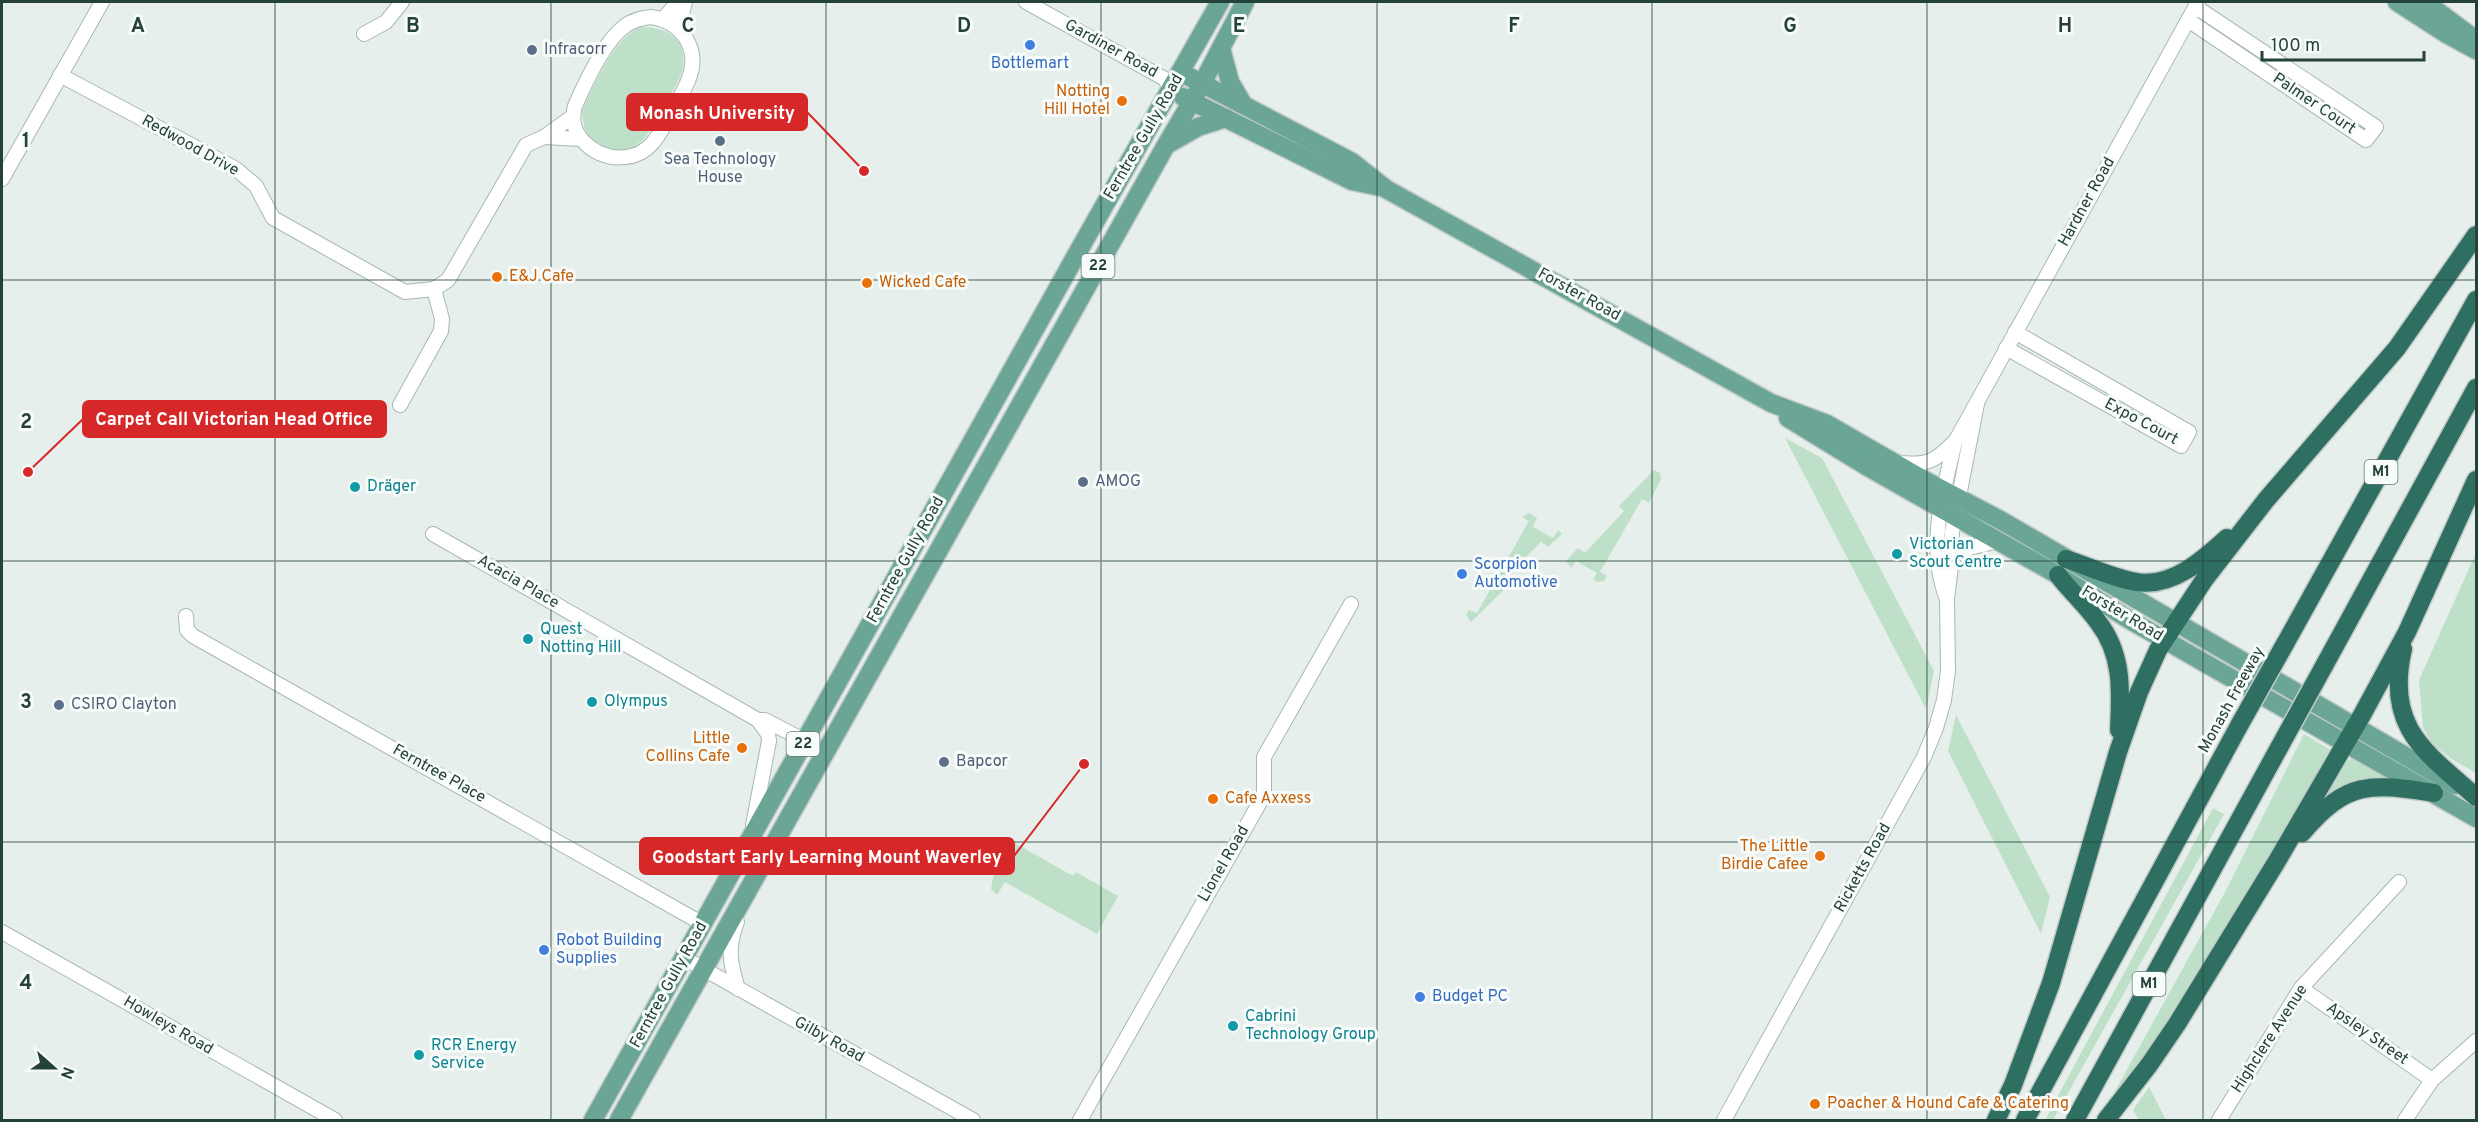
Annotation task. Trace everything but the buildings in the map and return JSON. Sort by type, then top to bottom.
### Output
[{"type":"highway","points":[[1996,1120],[2016,1076],[2051,982],[2118,752],[2139,692],[2164,639],[2266,500],[2397,348],[2476,235]]},
{"type":"highway","name":"Monash Freeway","points":[[2025,1120],[2240,724],[2476,300]]},
{"type":"highway","name":"M1","points":[[2075,1120],[2476,388]]},
{"type":"highway","points":[[2106,1120],[2150,1065],[2177,1023],[2277,861],[2356,725],[2407,632],[2476,480]]},
{"type":"highway","points":[[2062,567],[2138,583],[2171,577],[2188,570],[2213,550],[2266,500]]},
{"type":"highway","points":[[2062,567],[2105,632],[2119,665],[2121,697],[2118,752]]},
{"type":"highway","points":[[2407,632],[2398,679],[2398,694],[2406,725],[2427,754],[2476,797]]},
{"type":"highway","points":[[2277,861],[2313,820],[2334,801],[2362,788],[2389,786],[2434,794]]},
{"type":"main road","name":"Ferntree Gully Road","points":[[593,1120],[975,438],[1172,80],[1220,2]]},
{"type":"main road","name":"Ferntree Gully Road","points":[[619,1120],[1192,102],[1245,2]]},
{"type":"main road","points":[[2397,2],[2476,50]]},
{"type":"main road","points":[[2425,2],[2476,40]]},
{"type":"main road","points":[[1221,48],[1230,82],[1244,105]]},
{"type":"main road","name":"Forster Road","points":[[1172,80],[1202,84],[1352,162],[1386,189],[1771,403],[1827,424],[1893,462],[1998,541],[2062,567],[2175,621],[2476,797]]},
{"type":"main road","name":"Forster Road","points":[[1172,80],[1192,102],[1352,181],[1386,189]]},
{"type":"main road","points":[[1165,147],[1198,127],[1226,118]]},
{"type":"main road","name":"Forster Road","points":[[1771,403],[1794,422],[1949,503],[2002,521],[2062,567],[2164,639],[2476,818]]},
{"type":"main road","points":[[975,438],[996,448]]},
{"type":"street","points":[[2,180],[102,2]]},
{"type":"street","points":[[364,34],[386,22],[402,2]]},
{"type":"street","points":[[663,19],[678,2]]},
{"type":"street","points":[[679,28],[685,2]]},
{"type":"street","name":"Gardiner Road","points":[[1026,2],[1172,80]]},
{"type":"street","name":"Hardner Road","points":[[1949,503],[1955,442],[2197,4]]},
{"type":"street","name":"Palmer Court","points":[[2188,20],[2366,140],[2376,127],[2197,4]]},
{"type":"street","points":[[651,17],[663,19],[679,28],[688,40],[693,52],[692,69],[688,81],[655,141],[644,152],[617,159],[590,148],[580,139],[574,129],[572,117],[580,95],[613,37],[626,25],[638,19],[651,17]]},
{"type":"street","name":"Redwood Drive","points":[[60,75],[236,169],[256,186],[273,218],[405,292],[434,289]]},
{"type":"street","points":[[2295,91],[2305,78]]},
{"type":"street","points":[[400,405],[441,331],[442,319],[434,289],[448,280],[526,145],[544,137],[572,117]]},
{"type":"street","points":[[544,137],[580,139]]},
{"type":"street","name":"Expo Court","points":[[2006,348],[2181,446],[2189,432],[2015,332]]},
{"type":"street","points":[[2101,401],[2109,387]]},
{"type":"street","name":"Hardner Road","points":[[1949,503],[1977,404]]},
{"type":"street","points":[[1893,462],[1920,464],[1932,461],[1955,442]]},
{"type":"street","name":"Ricketts Road","points":[[1724,1120],[1928,747],[1939,718],[1947,681],[1947,599],[1951,566],[1949,503]]},
{"type":"street","name":"Ricketts Road","points":[[1947,599],[1938,577],[1937,560],[1949,503]]},
{"type":"street","name":"Acacia Place","points":[[433,534],[758,720],[765,720],[805,741]]},
{"type":"street","points":[[1951,566],[1969,548],[1998,541]]},
{"type":"street","name":"Lionel Road","points":[[1080,1120],[1264,795],[1264,757],[1351,604]]},
{"type":"street","name":"Ferntree Place","points":[[186,616],[187,630],[194,636],[703,924]]},
{"type":"street","points":[[749,841],[761,791],[769,741],[768,734],[758,720]]},
{"type":"street","name":"Highclere Avenue","points":[[2219,1120],[2301,988],[2399,882]]},
{"type":"street","points":[[738,989],[729,961],[732,935],[747,891]]},
{"type":"street","name":"Howleys Road","points":[[2,932],[335,1120]]},
{"type":"street","name":"Gilby Road","points":[[684,958],[973,1120]]},
{"type":"street","name":"Apsley Street","points":[[2301,988],[2432,1080]]},
{"type":"street","points":[[2405,1120],[2432,1080],[2476,1041]]},
{"type":"green space","points":[[641,27],[658,29],[673,36],[682,49],[683,67],[680,78],[645,138],[630,148],[617,150],[596,143],[591,138],[584,125],[582,111],[614,51],[631,32]]},
{"type":"green space","points":[[1785,438],[1822,458],[1934,671],[1926,709]]},
{"type":"green space","points":[[1654,470],[1660,473],[1661,479],[1649,503],[1642,499],[1600,572],[1607,576],[1604,581],[1593,580],[1597,573],[1576,561],[1571,568],[1566,561],[1578,548],[1585,553],[1624,511],[1619,506]]},
{"type":"green space","points":[[1529,513],[1537,518],[1533,527],[1553,538],[1558,530],[1562,534],[1548,547],[1541,542],[1502,581],[1507,587],[1471,622],[1466,615],[1469,610],[1477,613],[1529,521],[1522,517]]},
{"type":"green space","points":[[2476,553],[2476,773],[2450,758],[2433,744],[2423,728],[2419,680]]},
{"type":"green space","points":[[1956,715],[2050,897],[2041,934],[1948,751]]},
{"type":"green space","points":[[2304,734],[2332,751],[2291,823],[2156,1043],[2109,1102],[2225,892]]},
{"type":"green space","points":[[2356,757],[2385,776],[2383,779],[2321,801],[2347,761]]},
{"type":"green space","points":[[2213,808],[2224,814],[2053,1120],[2045,1120]]},
{"type":"green space","points":[[1013,842],[1073,876],[1076,872],[1118,896],[1097,934],[1005,882],[997,895],[991,889],[993,878]]},
{"type":"green space","points":[[2149,1087],[2166,1120],[2139,1120],[2133,1110]]},
{"type":"place","name":"Bottlemart","points":[[1030,45]]},
{"type":"place","name":"Infracorr","points":[[532,50]]},
{"type":"place","name":"Notting Hill Hotel","points":[[1122,101]]},
{"type":"place","name":"Sea Technology House","points":[[720,141]]},
{"type":"place","name":"Monash University","points":[[864,171]]},
{"type":"place","name":"E&J Cafe","points":[[497,277]]},
{"type":"place","name":"Wicked Cafe","points":[[867,283]]},
{"type":"place","name":"Carpet Call Victorian Head Office","points":[[28,472]]},
{"type":"place","name":"AMOG","points":[[1083,482]]},
{"type":"place","name":"Dräger","points":[[355,487]]},
{"type":"place","name":"Victorian Scout Centre","points":[[1897,554]]},
{"type":"place","name":"Scorpion Automotive","points":[[1462,574]]},
{"type":"place","name":"Quest Notting Hill","points":[[528,639]]},
{"type":"place","name":"Olympus","points":[[592,702]]},
{"type":"place","name":"CSIRO Clayton","points":[[59,705]]},
{"type":"place","name":"Little Collins Cafe","points":[[742,748]]},
{"type":"place","name":"Bapcor","points":[[944,762]]},
{"type":"place","name":"Goodstart Early Learning Mount Waverley","points":[[1084,764]]},
{"type":"place","name":"Cafe Axxess","points":[[1213,799]]},
{"type":"place","name":"The Little Birdie Cafee","points":[[1820,856]]},
{"type":"place","name":"Robot Building Supplies","points":[[544,950]]},
{"type":"place","name":"Budget PC","points":[[1420,997]]},
{"type":"place","name":"Cabrini Technology Group","points":[[1233,1026]]},
{"type":"place","name":"RCR Energy Service","points":[[419,1055]]},
{"type":"place","name":"Poacher & Hound Cafe & Catering","points":[[1815,1104]]}]
